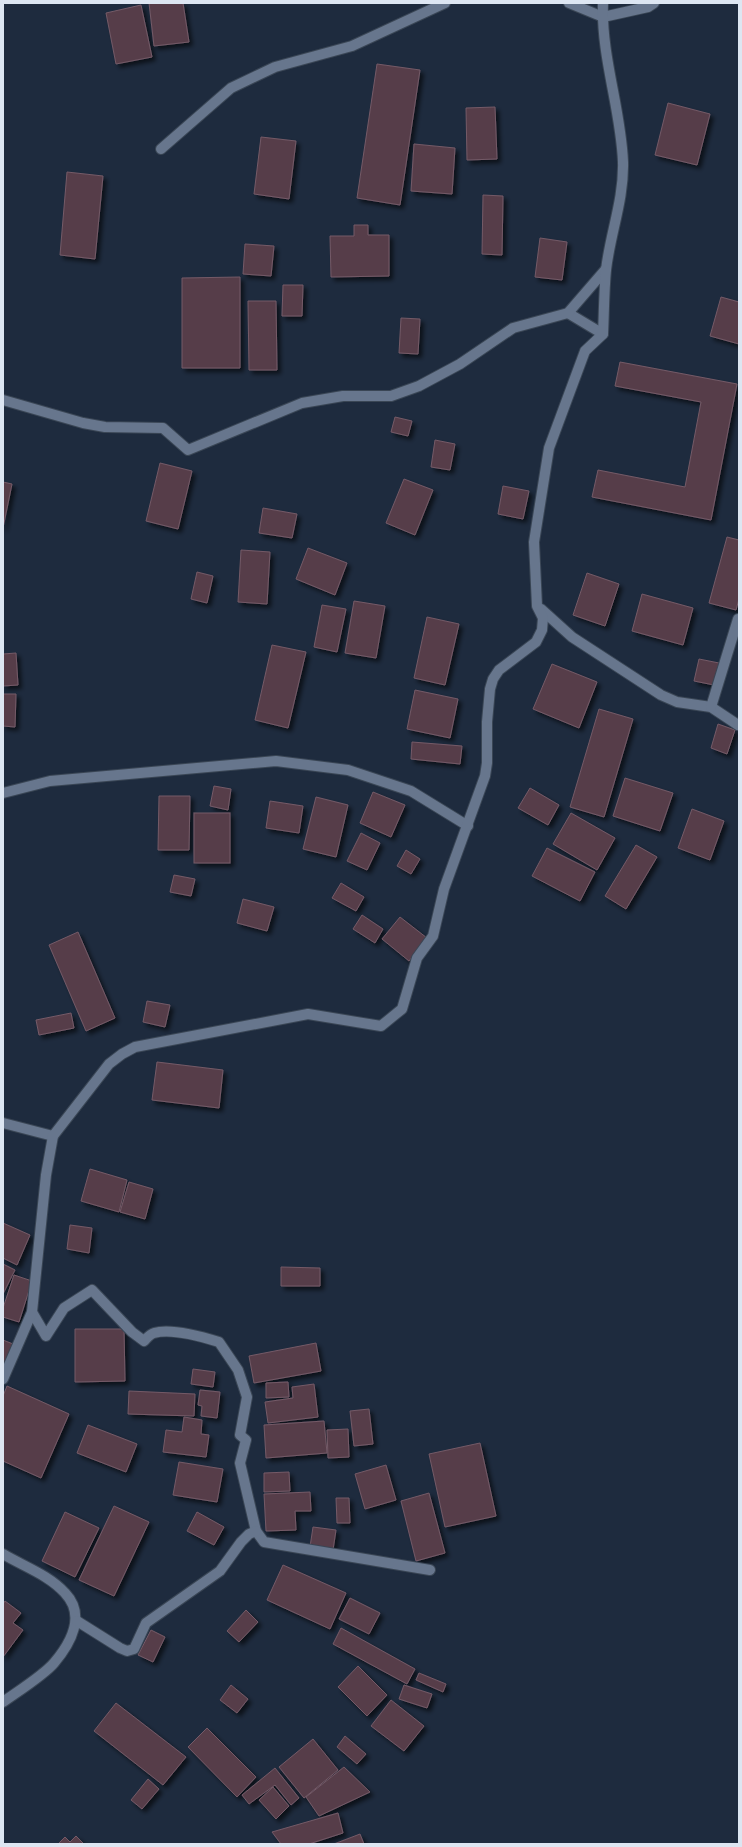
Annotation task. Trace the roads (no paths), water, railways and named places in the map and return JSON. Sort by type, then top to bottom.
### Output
[{"type":"street","points":[[161,149],[231,88],[275,67],[352,46],[445,3]]},
{"type":"street","points":[[569,3],[603,17],[648,7],[654,3]]},
{"type":"street","points":[[3,1379],[32,1312],[46,1175],[53,1136],[109,1064],[122,1054],[135,1047],[308,1014],[381,1026],[402,1009],[417,958],[433,936],[444,889],[485,776],[487,763],[487,722],[490,689],[499,670],[536,642],[542,630],[543,618],[537,606],[534,542],[549,448],[585,351],[603,334],[606,269],[620,202],[623,164],[620,125],[610,84],[603,17],[603,3]]},
{"type":"street","points":[[3,400],[83,423],[105,427],[163,428],[188,450],[302,403],[343,396],[391,396],[419,386],[460,364],[513,328],[568,313],[606,269]]},
{"type":"street","points":[[568,313],[603,334]]},
{"type":"street","points":[[537,606],[572,637],[661,695],[677,702],[711,707],[738,725]]},
{"type":"street","points":[[711,707],[738,619]]},
{"type":"street","points":[[3,793],[50,781],[276,761],[348,770],[411,791],[468,826]]},
{"type":"street","points":[[3,1123],[53,1136]]},
{"type":"street","points":[[32,1312],[46,1336],[64,1308],[92,1290],[132,1332],[144,1341],[152,1334],[162,1331],[204,1337],[220,1342],[238,1370],[247,1397],[240,1435],[246,1440],[240,1462],[256,1531],[264,1542],[430,1570]]},
{"type":"street","points":[[77,1621],[120,1648],[127,1651],[134,1650],[146,1623],[220,1571],[241,1542],[249,1534],[256,1531]]},
{"type":"street","points":[[3,1554],[52,1582],[65,1592],[74,1603],[77,1621],[71,1639],[54,1664],[3,1702]]}]
